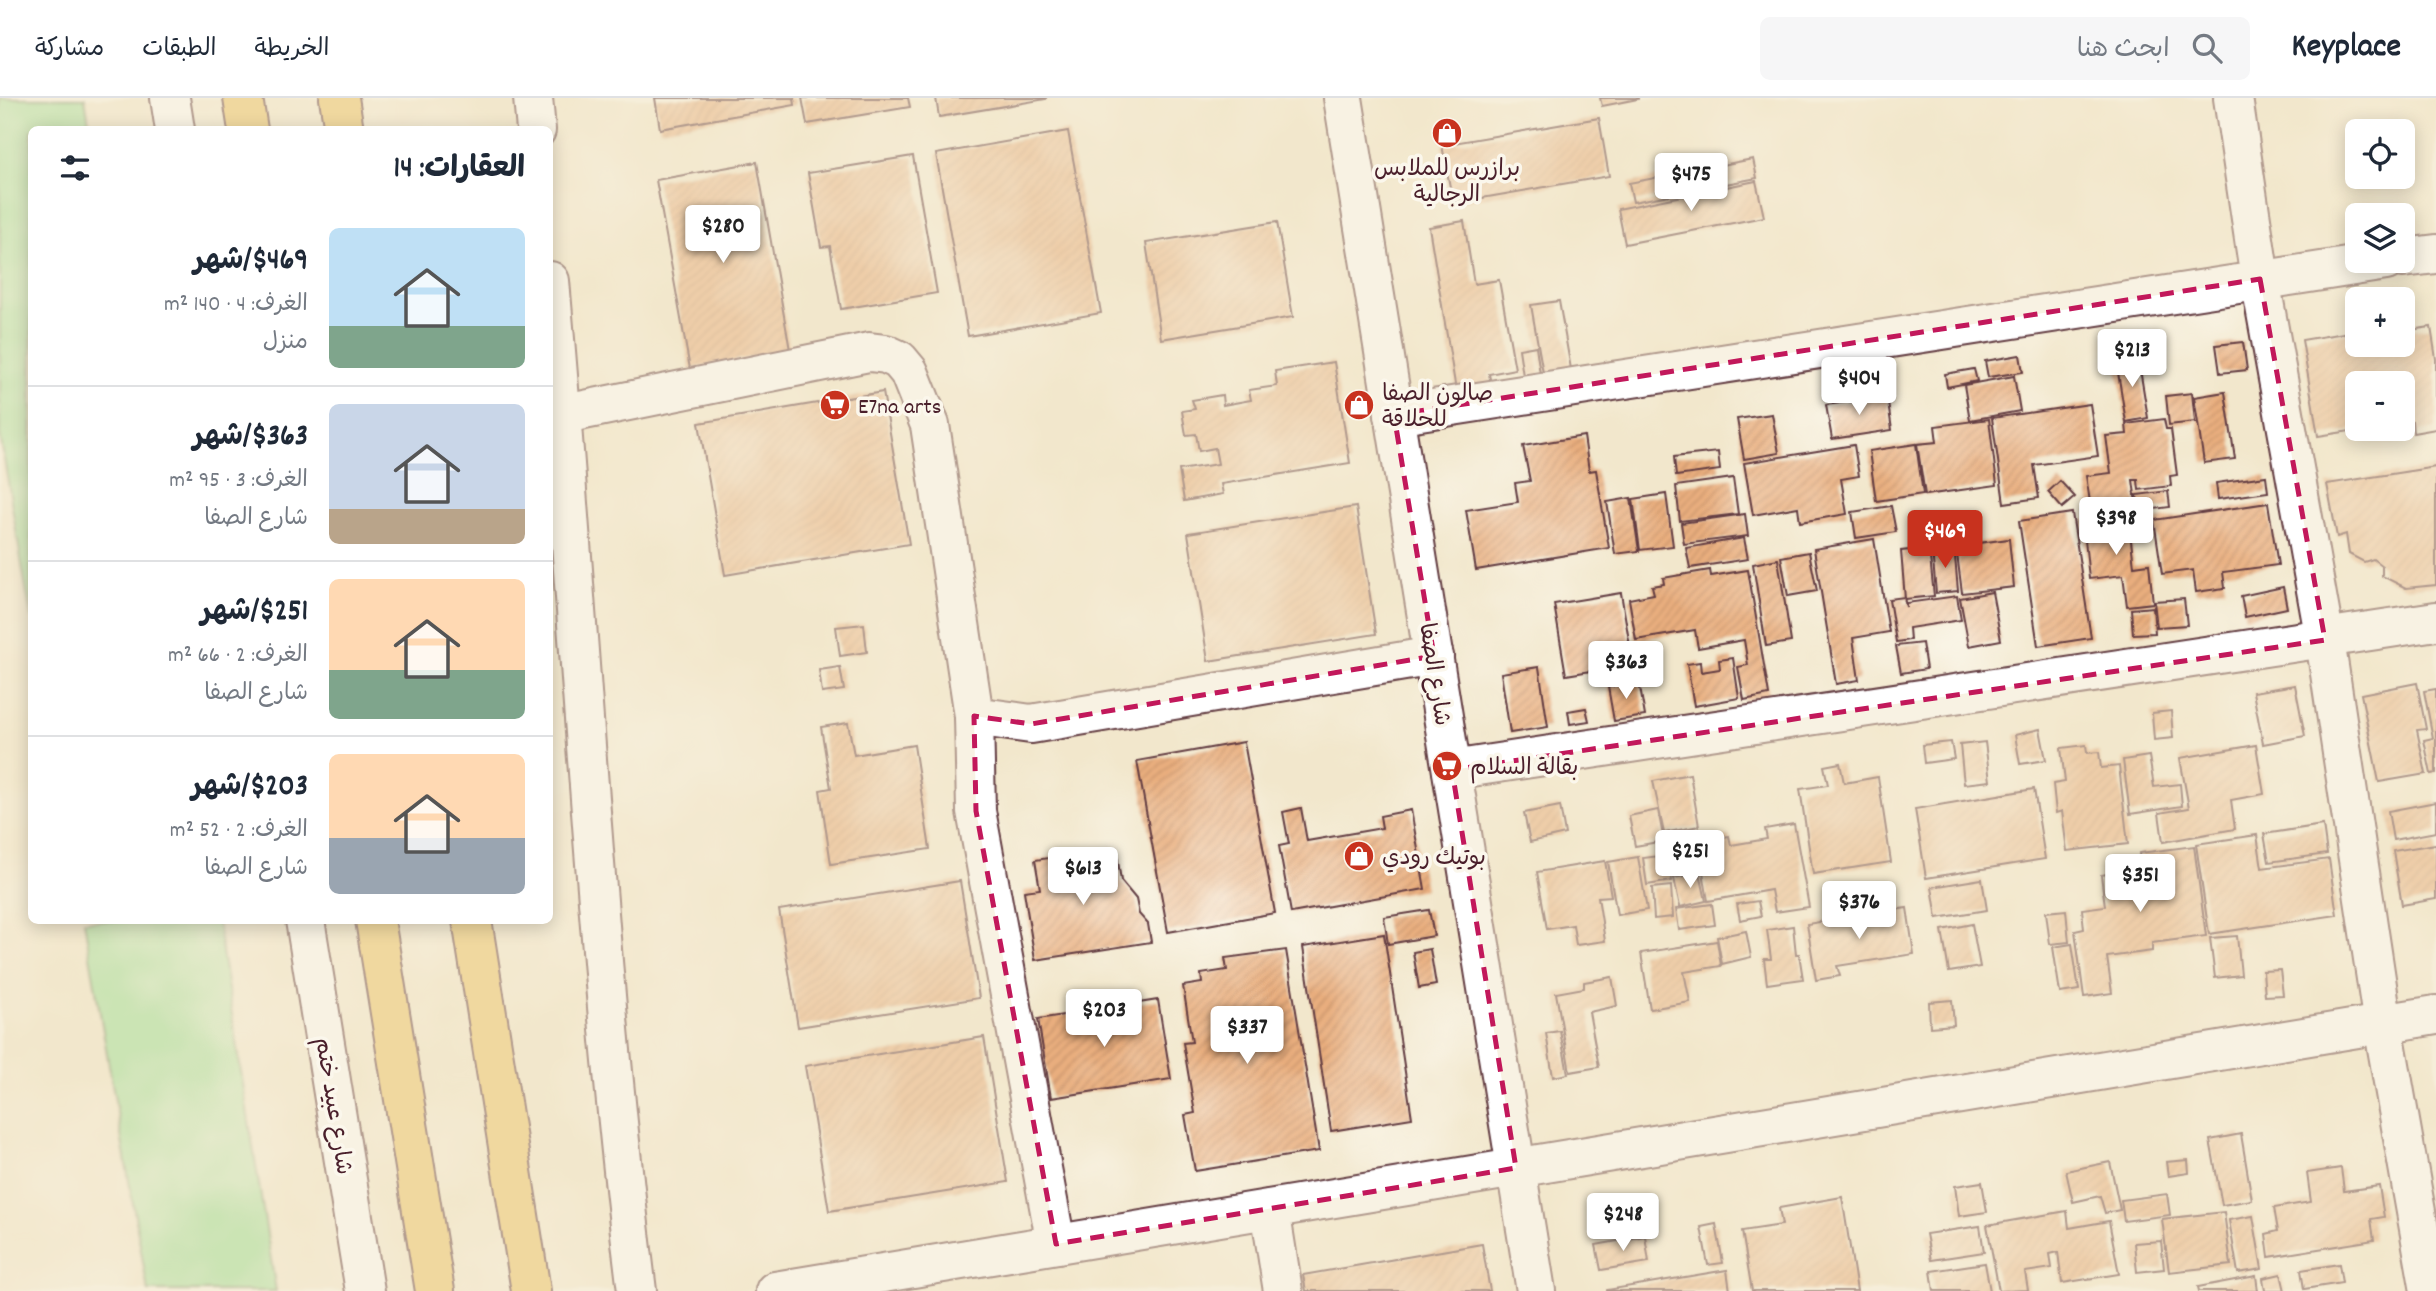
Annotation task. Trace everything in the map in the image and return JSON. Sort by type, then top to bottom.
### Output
[{"type":"main road","points":[[243,98],[247,126]]},
{"type":"main road","points":[[339,98],[343,126]]},
{"type":"main road","points":[[376,924],[435,1291]]},
{"type":"main road","points":[[472,924],[531,1291]]},
{"type":"street","points":[[170,98],[174,126]]},
{"type":"street","points":[[533,98],[536,126]]},
{"type":"street","name":"شارع الصفا","points":[[1343,98],[1536,1291]]},
{"type":"street","points":[[2233,98],[2260,279],[2325,640],[2383,1025],[2430,1291]]},
{"type":"street","points":[[2415,257],[2436,254]]},
{"type":"street","points":[[1394,415],[2345,267]]},
{"type":"street","points":[[553,348],[556,416],[625,1199],[637,1291]]},
{"type":"street","points":[[556,416],[869,352],[886,354],[900,360],[909,372],[930,425],[974,716],[976,811],[1056,1244]]},
{"type":"street","points":[[1452,770],[2325,640],[2436,621]]},
{"type":"street","points":[[974,716],[1031,724],[1434,656]]},
{"type":"street","name":"شارع عبيد ختم","points":[[306,924],[365,1291]]},
{"type":"street","points":[[775,1291],[2436,1015]]},
{"type":"street","points":[[1270,1209],[1283,1291]]},
{"type":"highlighted area","points":[[2260,279],[2325,640],[1452,770],[1516,1168],[1056,1244],[976,811],[974,716],[1031,724],[1434,656],[1394,415]]},
{"type":"green space","points":[[0,98],[85,98],[90,126],[28,126],[28,600],[0,435]]},
{"type":"green space","points":[[85,924],[217,924],[276,1291],[148,1291]]},
{"type":"building","points":[[655,98],[794,98],[795,105],[660,129]]},
{"type":"building","points":[[802,98],[908,98],[910,107],[807,124]]},
{"type":"building","points":[[936,98],[1046,98],[1046,99],[939,117]]},
{"type":"building","points":[[1600,98],[1638,98],[1638,99],[1602,106]]},
{"type":"building","points":[[1599,118],[1609,176],[1453,203],[1442,145]]},
{"type":"building","points":[[1068,131],[1101,313],[968,336],[936,154]]},
{"type":"building","points":[[913,156],[937,293],[841,309],[830,246],[821,247],[808,173]]},
{"type":"building","points":[[1753,159],[1757,178],[1633,202],[1629,183]]},
{"type":"building","points":[[757,162],[790,350],[690,369],[656,180]]},
{"type":"building","points":[[1756,181],[1764,217],[1625,244],[1618,209]]},
{"type":"building","points":[[1464,221],[1474,284],[1499,280],[1515,369],[1489,374],[1491,384],[1456,390],[1429,227]]},
{"type":"building","points":[[1277,222],[1293,317],[1161,339],[1146,243]]},
{"type":"building","points":[[1559,301],[1571,369],[1543,373],[1531,305]]},
{"type":"building","points":[[2431,327],[2436,359],[2436,429],[2415,433],[2415,371],[2345,371],[2345,432],[2318,436],[2302,340],[2345,333],[2345,357],[2415,357],[2415,329]]},
{"type":"building","points":[[2130,337],[2133,354],[2113,357],[2111,340]]},
{"type":"building","points":[[2243,342],[2247,370],[2220,373],[2216,345]]},
{"type":"building","points":[[1536,346],[1540,374],[1523,376],[1519,349]]},
{"type":"building","points":[[2020,355],[2023,372],[1988,377],[1985,361]]},
{"type":"building","points":[[2138,357],[2148,418],[2126,422],[2116,360]]},
{"type":"building","points":[[1334,362],[1350,463],[1221,484],[1223,494],[1184,501],[1179,470],[1218,464],[1215,448],[1199,451],[1196,434],[1186,435],[1182,411],[1195,409],[1192,400],[1222,395],[1223,405],[1251,400],[1249,390],[1277,386],[1275,371]]},
{"type":"building","points":[[1974,369],[1977,381],[1947,387],[1945,374]]},
{"type":"building","points":[[2014,376],[2020,411],[1970,420],[1964,385]]},
{"type":"building","points":[[883,392],[909,544],[725,575],[699,423]]},
{"type":"building","points":[[2225,392],[2235,459],[2204,463],[2194,397]]},
{"type":"building","points":[[2192,393],[2195,422],[2169,425],[2166,396]]},
{"type":"building","points":[[1887,396],[1892,430],[1832,439],[1826,405]]},
{"type":"building","points":[[2090,404],[2098,456],[2034,465],[2039,498],[2004,503],[1992,418]]},
{"type":"building","points":[[1772,414],[1779,453],[1744,459],[1737,419]]},
{"type":"building","points":[[1989,419],[1997,485],[1925,495],[1917,444],[1937,442],[1935,426]]},
{"type":"building","points":[[2164,419],[2166,429],[2171,429],[2177,475],[2170,476],[2171,486],[2139,490],[2138,480],[2133,480],[2137,510],[2092,515],[2086,476],[2111,473],[2106,436],[2127,434],[2126,424]]},
{"type":"building","points":[[1584,436],[1589,471],[1596,470],[1609,548],[1476,570],[1466,510],[1518,502],[1515,483],[1530,481],[1523,446]]},
{"type":"building","points":[[1916,444],[1923,494],[1876,501],[1869,451]]},
{"type":"building","points":[[1854,445],[1859,476],[1841,479],[1847,514],[1800,522],[1798,507],[1753,515],[1744,463]]},
{"type":"building","points":[[1718,452],[1720,470],[1676,476],[1674,457]]},
{"type":"building","points":[[2436,467],[2436,585],[2406,588],[2382,576],[2382,566],[2373,559],[2364,562],[2349,554],[2346,534],[2337,537],[2327,484]]},
{"type":"building","points":[[2266,476],[2268,492],[2218,499],[2216,483]]},
{"type":"building","points":[[1733,478],[1738,514],[1680,521],[1676,486]]},
{"type":"building","points":[[2060,481],[2075,497],[2062,508],[2048,492]]},
{"type":"building","points":[[2168,491],[2170,507],[2139,511],[2137,495]]},
{"type":"building","points":[[1666,494],[1673,546],[1640,550],[1633,499]]},
{"type":"building","points":[[1631,498],[1639,551],[1615,554],[1607,502]]},
{"type":"building","points":[[2268,503],[2278,565],[2223,572],[2225,588],[2196,592],[2193,570],[2162,574],[2154,520]]},
{"type":"building","points":[[1891,506],[1896,532],[1856,538],[1852,512]]},
{"type":"building","points":[[1356,507],[1376,634],[1208,661],[1188,533]]},
{"type":"building","points":[[2072,513],[2091,638],[2038,646],[2019,521]]},
{"type":"building","points":[[1745,514],[1748,536],[1684,544],[1681,523]]},
{"type":"building","points":[[2128,515],[2134,566],[2149,564],[2153,603],[2127,606],[2123,575],[2089,579],[2083,520]]},
{"type":"building","points":[[1744,538],[1748,559],[1690,568],[1686,548]]},
{"type":"building","points":[[1874,539],[1889,632],[1853,638],[1859,680],[1836,684],[1814,549]]},
{"type":"building","points":[[2009,539],[2014,587],[1962,593],[1956,546]]},
{"type":"building","points":[[1954,546],[1958,591],[1936,593],[1932,549]]},
{"type":"building","points":[[1929,548],[1934,596],[1905,599],[1901,551]]},
{"type":"building","points":[[1809,552],[1817,591],[1788,596],[1781,557]]},
{"type":"building","points":[[1778,559],[1791,642],[1766,646],[1753,564]]},
{"type":"building","points":[[1710,570],[1711,576],[1748,570],[1769,695],[1744,700],[1738,667],[1748,665],[1744,640],[1698,648],[1695,630],[1636,640],[1629,599],[1654,594],[1652,586],[1664,584],[1663,578]]},
{"type":"building","points":[[2283,587],[2287,608],[2245,617],[2241,596]]},
{"type":"building","points":[[1992,592],[2001,640],[1969,646],[1960,598]]},
{"type":"building","points":[[1621,593],[1633,664],[1566,675],[1554,604]]},
{"type":"building","points":[[1957,596],[1961,620],[1909,628],[1910,640],[1896,642],[1889,599],[1904,597],[1906,607],[1906,603]]},
{"type":"building","points":[[2184,599],[2187,625],[2157,627],[2154,601]]},
{"type":"building","points":[[2153,607],[2155,633],[2133,634],[2131,609]]},
{"type":"building","points":[[864,624],[867,652],[840,656],[836,627]]},
{"type":"building","points":[[1922,643],[1926,669],[1901,673],[1896,646]]},
{"type":"building","points":[[1733,658],[1739,698],[1694,706],[1687,664],[1700,662],[1701,672],[1720,669],[1719,660]]},
{"type":"building","points":[[840,667],[844,690],[822,693],[819,670]]},
{"type":"building","points":[[1539,667],[1548,727],[1510,733],[1501,673]]},
{"type":"building","points":[[1639,682],[1645,716],[1614,721],[1608,687]]},
{"type":"building","points":[[2417,683],[2426,729],[2417,730],[2426,774],[2379,782],[2361,694]]},
{"type":"building","points":[[2295,685],[2305,736],[2263,744],[2253,692]]},
{"type":"building","points":[[2436,689],[2436,773],[2431,774],[2424,740],[2433,738],[2424,691]]},
{"type":"building","points":[[1586,708],[1589,721],[1570,724],[1568,711]]},
{"type":"building","points":[[2171,711],[2173,738],[2154,740],[2152,713]]},
{"type":"building","points":[[848,723],[854,755],[914,745],[930,849],[831,864],[820,790],[831,788],[821,727]]},
{"type":"building","points":[[2040,729],[2046,760],[2020,764],[2015,735]]},
{"type":"building","points":[[1244,742],[1275,913],[1168,932],[1137,761]]},
{"type":"building","points":[[1951,742],[1954,759],[1924,763],[1922,745]]},
{"type":"building","points":[[1985,742],[1990,781],[1964,784],[1960,745]]},
{"type":"building","points":[[2086,745],[2087,753],[2099,752],[2101,768],[2119,766],[2128,844],[2067,851],[2062,811],[2056,813],[2053,784],[2065,782],[2061,748]]},
{"type":"building","points":[[2256,745],[2264,794],[2231,800],[2235,829],[2163,842],[2159,813],[2189,808],[2180,758]]},
{"type":"building","points":[[2149,756],[2154,787],[2180,784],[2182,806],[2130,814],[2123,760]]},
{"type":"building","points":[[1840,763],[1844,783],[1878,777],[1891,862],[1813,874],[1800,789],[1828,785],[1824,766]]},
{"type":"building","points":[[1690,774],[1699,826],[1664,833],[1653,781]]},
{"type":"building","points":[[2034,789],[2045,859],[1926,878],[1915,809]]},
{"type":"building","points":[[2436,802],[2436,832],[2393,840],[2388,811]]},
{"type":"building","points":[[1560,806],[1565,834],[1530,842],[1524,813]]},
{"type":"building","points":[[1301,808],[1307,841],[1382,828],[1380,816],[1411,810],[1425,889],[1291,913],[1279,846],[1289,844],[1283,812]]},
{"type":"building","points":[[1658,810],[1664,841],[1635,846],[1629,816]]},
{"type":"building","points":[[1794,824],[1809,907],[1775,912],[1771,890],[1708,901],[1698,842],[1729,836],[1731,845],[1767,839],[1765,829]]},
{"type":"building","points":[[2323,825],[2327,854],[2269,862],[2264,834]]},
{"type":"building","points":[[2257,835],[2262,868],[2329,859],[2337,915],[2209,934],[2196,844]]},
{"type":"building","points":[[2436,844],[2436,899],[2402,905],[2393,851]]},
{"type":"building","points":[[2194,846],[2206,936],[2152,943],[2152,951],[2107,957],[2112,993],[2084,997],[2075,931],[2084,929],[2082,909],[2105,906],[2101,875],[2130,870],[2133,892],[2144,891],[2139,853]]},
{"type":"building","points":[[1116,848],[1121,881],[1136,899],[1139,914],[1148,924],[1151,942],[1035,960],[1024,891],[1040,889],[1035,860]]},
{"type":"building","points":[[1694,853],[1698,870],[1675,874],[1672,857]]},
{"type":"building","points":[[1667,855],[1672,881],[1647,885],[1643,858]]},
{"type":"building","points":[[1638,857],[1647,910],[1617,915],[1608,862]]},
{"type":"building","points":[[1605,861],[1611,896],[1598,897],[1605,941],[1576,945],[1573,925],[1547,929],[1537,872]]},
{"type":"building","points":[[1700,873],[1706,901],[1680,907],[1674,878]]},
{"type":"building","points":[[1982,879],[1987,910],[1937,918],[1932,887]]},
{"type":"building","points":[[960,881],[979,998],[798,1027],[779,910]]},
{"type":"building","points":[[1671,886],[1673,917],[1654,919],[1652,888]]},
{"type":"building","points":[[1758,901],[1761,916],[1740,920],[1737,904]]},
{"type":"building","points":[[1712,904],[1715,925],[1679,930],[1676,909]]},
{"type":"building","points":[[1907,908],[1914,954],[1837,966],[1840,976],[1816,980],[1807,924]]},
{"type":"building","points":[[1429,910],[1434,936],[1388,944],[1384,917]]},
{"type":"building","points":[[2066,910],[2069,942],[2050,944],[2046,912]]},
{"type":"building","points":[[1972,924],[1980,967],[1949,972],[1942,930]]},
{"type":"building","points":[[1793,926],[1796,954],[1799,954],[1803,979],[1767,984],[1764,959],[1771,959],[1767,930]]},
{"type":"building","points":[[1746,931],[1751,957],[1722,964],[1717,937]]},
{"type":"building","points":[[1384,934],[1412,1118],[1331,1131],[1303,947]]},
{"type":"building","points":[[2237,936],[2241,975],[2215,978],[2210,938]]},
{"type":"building","points":[[1717,941],[1721,966],[1684,972],[1690,1002],[1650,1009],[1641,953]]},
{"type":"building","points":[[2072,944],[2079,990],[2060,993],[2053,947]]},
{"type":"building","points":[[1430,949],[1436,985],[1419,988],[1413,952]]},
{"type":"building","points":[[1286,950],[1319,1151],[1195,1171],[1185,1115],[1195,1113],[1183,1043],[1192,1042],[1183,986],[1202,983],[1201,974],[1227,970],[1225,958]]},
{"type":"building","points":[[2280,970],[2283,995],[2265,996],[2263,971]]},
{"type":"building","points":[[1612,977],[1617,1006],[1589,1012],[1599,1067],[1570,1072],[1556,993],[1584,988],[1584,982]]},
{"type":"building","points":[[1158,1000],[1171,1079],[1051,1098],[1038,1019]]},
{"type":"building","points":[[1952,1000],[1954,1025],[1930,1027],[1929,1002]]},
{"type":"building","points":[[1560,1031],[1568,1074],[1553,1077],[1546,1033]]},
{"type":"building","points":[[984,1037],[1008,1182],[829,1211],[805,1066]]},
{"type":"building","points":[[2241,1134],[2252,1200],[2222,1205],[2210,1140]]},
{"type":"building","points":[[2188,1160],[2189,1173],[2168,1176],[2166,1162]]},
{"type":"building","points":[[2110,1162],[2120,1210],[2105,1213],[2100,1196],[2073,1202],[2066,1171]]},
{"type":"building","points":[[2341,1168],[2344,1191],[2379,1186],[2384,1217],[2371,1219],[2374,1240],[2269,1257],[2266,1234],[2278,1231],[2274,1208],[2311,1202],[2307,1173]]},
{"type":"building","points":[[1982,1182],[1987,1212],[1959,1216],[1955,1186]]},
{"type":"building","points":[[2167,1194],[2170,1215],[2124,1221],[2121,1200]]},
{"type":"building","points":[[1842,1197],[1857,1291],[1752,1291],[1742,1231],[1782,1225],[1779,1208]]},
{"type":"building","points":[[2067,1211],[2069,1228],[2109,1221],[2119,1274],[2062,1283],[2058,1252],[2050,1254],[2052,1268],[2025,1272],[2028,1290],[1999,1291],[1987,1225]]},
{"type":"building","points":[[2224,1212],[2231,1265],[2169,1272],[2162,1219]]},
{"type":"building","points":[[2253,1216],[2262,1269],[2238,1273],[2229,1220]]},
{"type":"building","points":[[1716,1224],[1723,1263],[1708,1265],[1701,1227]]},
{"type":"building","points":[[1980,1226],[1984,1252],[1931,1260],[1926,1234]]},
{"type":"building","points":[[1645,1236],[1649,1262],[1601,1270],[1596,1245]]},
{"type":"building","points":[[2161,1241],[2164,1269],[2137,1272],[2134,1243]]},
{"type":"building","points":[[1482,1244],[1490,1291],[1306,1291],[1303,1275]]},
{"type":"building","points":[[1985,1263],[1990,1291],[1934,1291],[1931,1271]]},
{"type":"building","points":[[2339,1264],[2342,1283],[2304,1289],[2301,1270]]},
{"type":"building","points":[[1727,1270],[1730,1291],[1607,1291],[1607,1290]]},
{"type":"building","points":[[2281,1274],[2285,1291],[2265,1291],[2263,1278]]},
{"type":"building","points":[[2256,1276],[2258,1291],[2199,1291],[2198,1287]]},
{"type":"place","name":"برازرس للملابس الرجالية","points":[[1447,133]]},
{"type":"place","name":"E7na arts","points":[[835,405]]},
{"type":"place","name":"صالون الصفا للحلاقة","points":[[1359,405]]},
{"type":"place","name":"بقالة السلام","points":[[1447,766]]},
{"type":"place","name":"بوتيك رودي","points":[[1359,856]]}]
